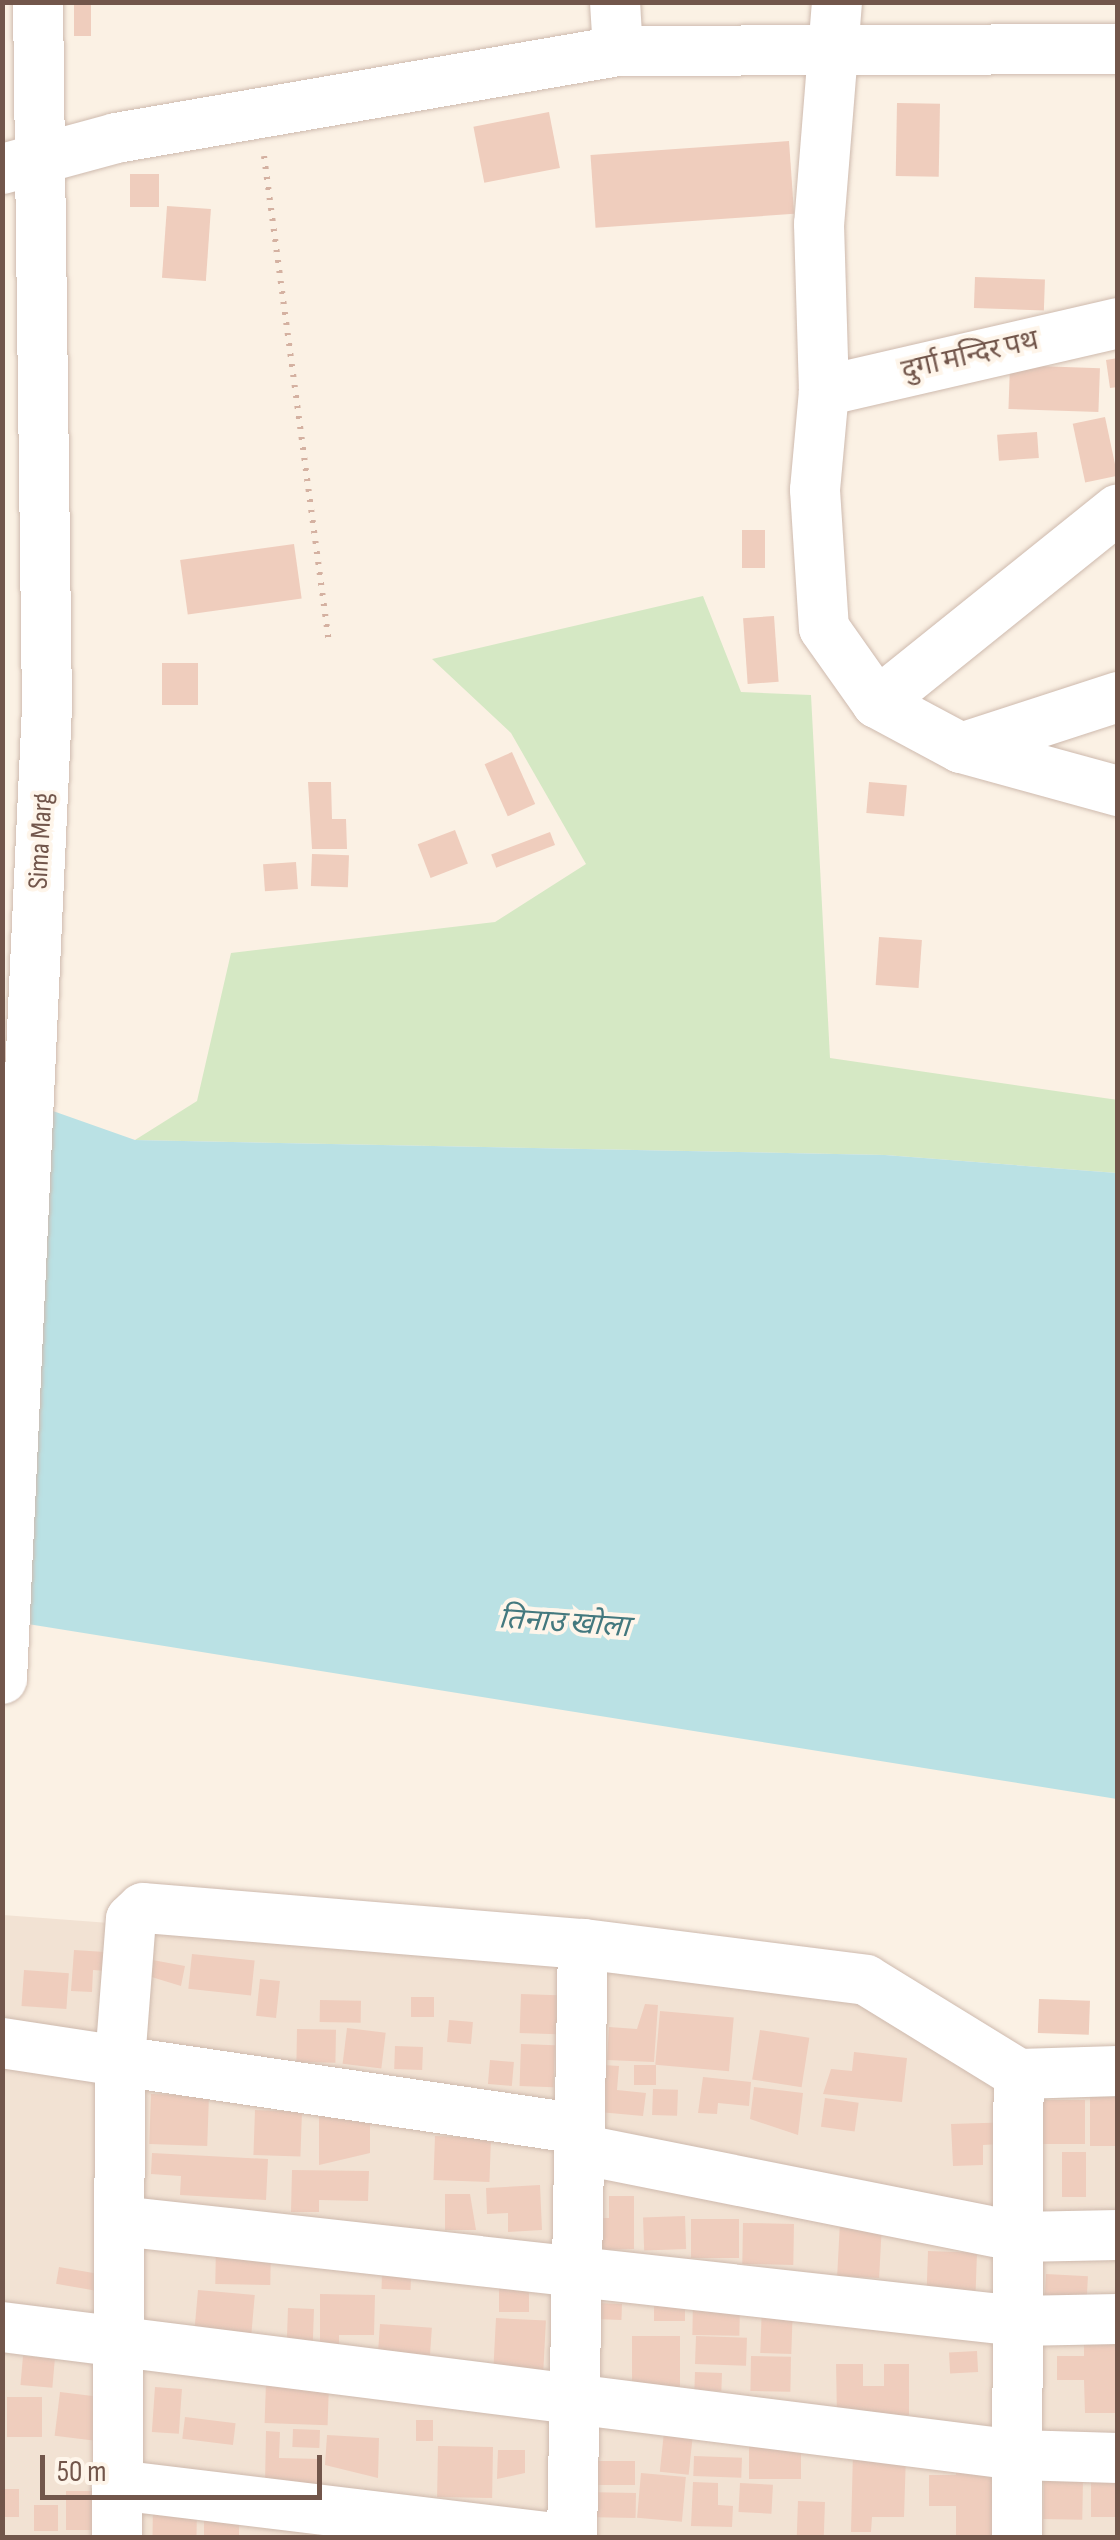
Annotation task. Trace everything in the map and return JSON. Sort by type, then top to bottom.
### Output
[{"type":"street","name":"Sima Marg","points":[[2,1679],[47,708],[20,165],[38,2]]},
{"type":"street","points":[[20,165],[259,115],[616,27],[833,26],[1118,49]]},
{"type":"street","points":[[833,26],[819,224],[824,390],[814,490],[824,628],[877,703],[961,748],[1118,791]]},
{"type":"street","name":"दुर्गा मन्दिर पथ","points":[[824,390],[1118,323]]},
{"type":"street","points":[[877,703],[1118,509]]},
{"type":"street","points":[[961,748],[1118,698]]},
{"type":"street","points":[[116,2538],[120,2061],[132,1919],[144,1908],[583,1944],[866,1980],[1019,2074],[1118,2071]]},
{"type":"street","points":[[572,2538],[583,1944]]},
{"type":"street","points":[[2,2042],[579,2139],[1018,2237],[1118,2235]]},
{"type":"street","points":[[1017,2538],[1019,2074]]},
{"type":"street","points":[[120,2220],[1018,2320],[1118,2319]]},
{"type":"street","points":[[2,2327],[1017,2455],[1118,2458]]},
{"type":"street","points":[[117,2485],[554,2538]]},
{"type":"path","points":[[259,115],[329,642]]},
{"type":"shaded area","points":[[3,1915],[866,1980],[1019,2073],[1117,2071],[1117,2537],[3,2538]]},
{"type":"green space","points":[[703,596],[741,692],[811,695],[830,1058],[1118,1100],[1117,1173],[885,1155],[135,1140],[197,1101],[231,953],[495,922],[586,864],[511,733],[432,659]]},
{"type":"water","name":"तिनाउ खोला","points":[[2,1093],[135,1140],[885,1155],[1117,1173],[1117,1799],[3,1620]]},
{"type":"building","points":[[74,2],[91,2],[91,36],[74,36]]},
{"type":"building","points":[[897,103],[940,104],[939,177],[896,176]]},
{"type":"building","points":[[549,112],[560,168],[484,183],[473,127]]},
{"type":"building","points":[[789,141],[794,214],[596,228],[590,155]]},
{"type":"building","points":[[130,174],[159,174],[159,207],[130,207]]},
{"type":"building","points":[[167,206],[211,209],[206,281],[162,278]]},
{"type":"building","points":[[975,277],[1045,279],[1044,310],[974,308]]},
{"type":"building","points":[[1118,358],[1118,387],[1110,388],[1106,360]]},
{"type":"building","points":[[1010,365],[1100,368],[1098,412],[1008,409]]},
{"type":"building","points":[[1105,417],[1117,476],[1085,483],[1073,424]]},
{"type":"building","points":[[1037,432],[1039,458],[999,461],[997,435]]},
{"type":"building","points":[[742,530],[765,530],[765,568],[742,568]]},
{"type":"building","points":[[294,544],[302,598],[188,614],[180,560]]},
{"type":"building","points":[[774,616],[779,682],[748,684],[743,618]]},
{"type":"building","points":[[162,663],[198,663],[198,705],[162,705]]},
{"type":"building","points":[[512,752],[535,804],[508,816],[485,764]]},
{"type":"building","points":[[308,782],[331,782],[332,819],[346,819],[347,849],[312,849]]},
{"type":"building","points":[[869,782],[907,785],[904,816],[866,813]]},
{"type":"building","points":[[455,830],[468,864],[431,878],[418,844]]},
{"type":"building","points":[[550,832],[555,845],[496,868],[491,855]]},
{"type":"building","points":[[312,854],[349,855],[348,887],[311,886]]},
{"type":"building","points":[[296,862],[298,889],[265,891],[263,864]]},
{"type":"building","points":[[879,937],[922,940],[919,988],[876,985]]},
{"type":"building","points":[[74,1950],[121,1953],[120,1972],[93,1970],[92,1992],[71,1991]]},
{"type":"building","points":[[192,1954],[255,1961],[251,1995],[188,1989]]},
{"type":"building","points":[[147,1959],[185,1966],[181,1986],[145,1975]]},
{"type":"building","points":[[24,1970],[69,1973],[66,2009],[21,2006]]},
{"type":"building","points":[[260,1979],[280,1981],[276,2018],[256,2016]]},
{"type":"building","points":[[521,1994],[558,1995],[557,2034],[520,2033]]},
{"type":"building","points":[[411,1997],[434,1997],[434,2017],[411,2017]]},
{"type":"building","points":[[1039,1999],[1090,2001],[1089,2035],[1038,2033]]},
{"type":"building","points":[[320,2000],[361,2001],[361,2023],[320,2022]]},
{"type":"building","points":[[645,2004],[658,2005],[654,2062],[607,2060],[609,2027],[637,2029]]},
{"type":"building","points":[[660,2011],[734,2017],[729,2071],[655,2065]]},
{"type":"building","points":[[449,2020],[473,2022],[471,2044],[447,2042]]},
{"type":"building","points":[[347,2028],[386,2033],[381,2068],[343,2064]]},
{"type":"building","points":[[297,2029],[336,2030],[335,2063],[296,2062]]},
{"type":"building","points":[[760,2030],[809,2038],[802,2087],[752,2079]]},
{"type":"building","points":[[521,2044],[555,2045],[554,2087],[520,2086]]},
{"type":"building","points":[[395,2046],[423,2047],[422,2070],[394,2069]]},
{"type":"building","points":[[854,2052],[907,2058],[902,2102],[823,2094],[831,2069],[852,2071]]},
{"type":"building","points":[[490,2060],[514,2062],[512,2086],[488,2084]]},
{"type":"building","points":[[603,2065],[619,2066],[617,2090],[646,2093],[643,2116],[599,2112]]},
{"type":"building","points":[[634,2065],[656,2065],[656,2085],[634,2085]]},
{"type":"building","points":[[703,2077],[751,2082],[749,2106],[718,2103],[717,2114],[698,2113]]},
{"type":"building","points":[[754,2087],[803,2093],[798,2135],[750,2119]]},
{"type":"building","points":[[653,2089],[678,2090],[677,2116],[652,2115]]},
{"type":"building","points":[[151,2094],[209,2096],[207,2146],[149,2144]]},
{"type":"building","points":[[1090,2097],[1118,2097],[1118,2146],[1090,2146]]},
{"type":"building","points":[[825,2098],[859,2103],[855,2131],[821,2127]]},
{"type":"building","points":[[1042,2100],[1085,2100],[1085,2144],[1042,2144]]},
{"type":"building","points":[[255,2110],[302,2112],[300,2157],[253,2155]]},
{"type":"building","points":[[370,2115],[370,2153],[319,2165],[319,2116]]},
{"type":"building","points":[[1016,2122],[1000,2144],[983,2145],[983,2165],[953,2166],[951,2124]]},
{"type":"building","points":[[435,2136],[491,2138],[489,2182],[433,2180]]},
{"type":"building","points":[[1062,2152],[1086,2152],[1086,2197],[1062,2197]]},
{"type":"building","points":[[152,2153],[268,2159],[266,2200],[180,2195],[181,2176],[151,2174]]},
{"type":"building","points":[[292,2170],[369,2171],[368,2201],[319,2200],[319,2212],[291,2212]]},
{"type":"building","points":[[540,2185],[542,2230],[508,2232],[508,2213],[487,2214],[486,2188]]},
{"type":"building","points":[[445,2194],[470,2194],[476,2230],[445,2230]]},
{"type":"building","points":[[609,2196],[634,2196],[634,2249],[592,2250],[591,2218],[609,2218]]},
{"type":"building","points":[[685,2216],[686,2249],[644,2250],[643,2217]]},
{"type":"building","points":[[691,2219],[739,2219],[739,2258],[691,2258]]},
{"type":"building","points":[[840,2222],[882,2224],[879,2278],[837,2276]]},
{"type":"building","points":[[743,2223],[794,2224],[793,2265],[742,2264]]},
{"type":"building","points":[[216,2243],[271,2244],[270,2285],[215,2284]]},
{"type":"building","points":[[928,2251],[977,2253],[976,2291],[927,2289]]},
{"type":"building","points":[[59,2267],[100,2274],[97,2291],[56,2284]]},
{"type":"building","points":[[499,2269],[529,2269],[529,2312],[499,2312]]},
{"type":"building","points":[[1046,2274],[1088,2276],[1086,2304],[1045,2302]]},
{"type":"building","points":[[382,2275],[411,2276],[410,2290],[382,2289]]},
{"type":"building","points":[[198,2290],[255,2295],[251,2341],[194,2336]]},
{"type":"building","points":[[320,2294],[375,2295],[374,2335],[339,2335],[339,2347],[320,2347]]},
{"type":"building","points":[[654,2294],[685,2294],[685,2321],[654,2321]]},
{"type":"building","points":[[693,2299],[740,2300],[739,2336],[692,2335]]},
{"type":"building","points":[[596,2303],[622,2304],[621,2320],[595,2319]]},
{"type":"building","points":[[762,2304],[793,2305],[791,2354],[760,2353]]},
{"type":"building","points":[[288,2308],[314,2309],[313,2344],[287,2343]]},
{"type":"building","points":[[496,2318],[546,2321],[543,2372],[493,2369]]},
{"type":"building","points":[[380,2324],[432,2328],[430,2356],[378,2352]]},
{"type":"building","points":[[1084,2335],[1111,2335],[1118,2350],[1118,2413],[1085,2413],[1084,2380],[1057,2380],[1057,2356],[1084,2356]]},
{"type":"building","points":[[632,2336],[680,2336],[680,2387],[632,2387]]},
{"type":"building","points":[[696,2336],[747,2338],[746,2366],[695,2364]]},
{"type":"building","points":[[977,2351],[978,2372],[950,2373],[949,2352]]},
{"type":"building","points":[[23,2356],[55,2359],[52,2388],[20,2385]]},
{"type":"building","points":[[751,2356],[791,2357],[790,2392],[750,2391]]},
{"type":"building","points":[[836,2364],[863,2364],[863,2386],[884,2386],[884,2364],[909,2364],[909,2415],[837,2416]]},
{"type":"building","points":[[695,2372],[722,2373],[721,2391],[694,2390]]},
{"type":"building","points":[[266,2383],[329,2385],[328,2425],[265,2423]]},
{"type":"building","points":[[155,2387],[182,2389],[179,2434],[152,2432]]},
{"type":"building","points":[[60,2392],[99,2397],[93,2440],[55,2436]]},
{"type":"building","points":[[7,2397],[42,2397],[42,2437],[7,2437]]},
{"type":"building","points":[[185,2417],[236,2423],[233,2445],[182,2439]]},
{"type":"building","points":[[416,2420],[433,2420],[433,2441],[416,2441]]},
{"type":"building","points":[[293,2429],[320,2430],[319,2448],[292,2447]]},
{"type":"building","points":[[266,2431],[280,2432],[279,2458],[320,2459],[319,2487],[265,2484]]},
{"type":"building","points":[[664,2432],[693,2435],[689,2475],[660,2472]]},
{"type":"building","points":[[327,2435],[379,2438],[378,2478],[325,2465]]},
{"type":"building","points":[[749,2436],[801,2436],[801,2479],[749,2479]]},
{"type":"building","points":[[438,2446],[493,2447],[492,2498],[437,2497]]},
{"type":"building","points":[[498,2450],[525,2450],[525,2473],[497,2479]]},
{"type":"building","points":[[853,2452],[906,2454],[904,2517],[872,2517],[871,2532],[851,2532]]},
{"type":"building","points":[[694,2456],[742,2458],[741,2478],[693,2476]]},
{"type":"building","points":[[956,2460],[1002,2460],[1002,2538],[956,2538],[956,2506],[929,2506],[929,2475],[956,2475]]},
{"type":"building","points":[[597,2461],[635,2461],[635,2485],[597,2485]]},
{"type":"building","points":[[641,2473],[686,2477],[682,2522],[637,2518]]},
{"type":"building","points":[[1044,2477],[1083,2478],[1082,2520],[1043,2519]]},
{"type":"building","points":[[1091,2477],[1118,2477],[1118,2517],[1091,2517]]},
{"type":"building","points":[[693,2482],[718,2483],[718,2505],[733,2506],[732,2527],[691,2526]]},
{"type":"building","points":[[740,2483],[773,2485],[771,2514],[738,2512]]},
{"type":"building","points":[[2,2489],[19,2489],[19,2517],[2,2517]]},
{"type":"building","points":[[66,2491],[108,2491],[108,2530],[66,2530]]},
{"type":"building","points":[[585,2492],[636,2493],[636,2518],[585,2517]]},
{"type":"building","points":[[798,2501],[825,2502],[824,2537],[797,2536]]},
{"type":"building","points":[[34,2505],[58,2505],[58,2531],[34,2531]]},
{"type":"building","points":[[153,2507],[197,2508],[196,2538],[152,2538]]},
{"type":"building","points":[[204,2508],[239,2508],[239,2538],[204,2538]]}]
